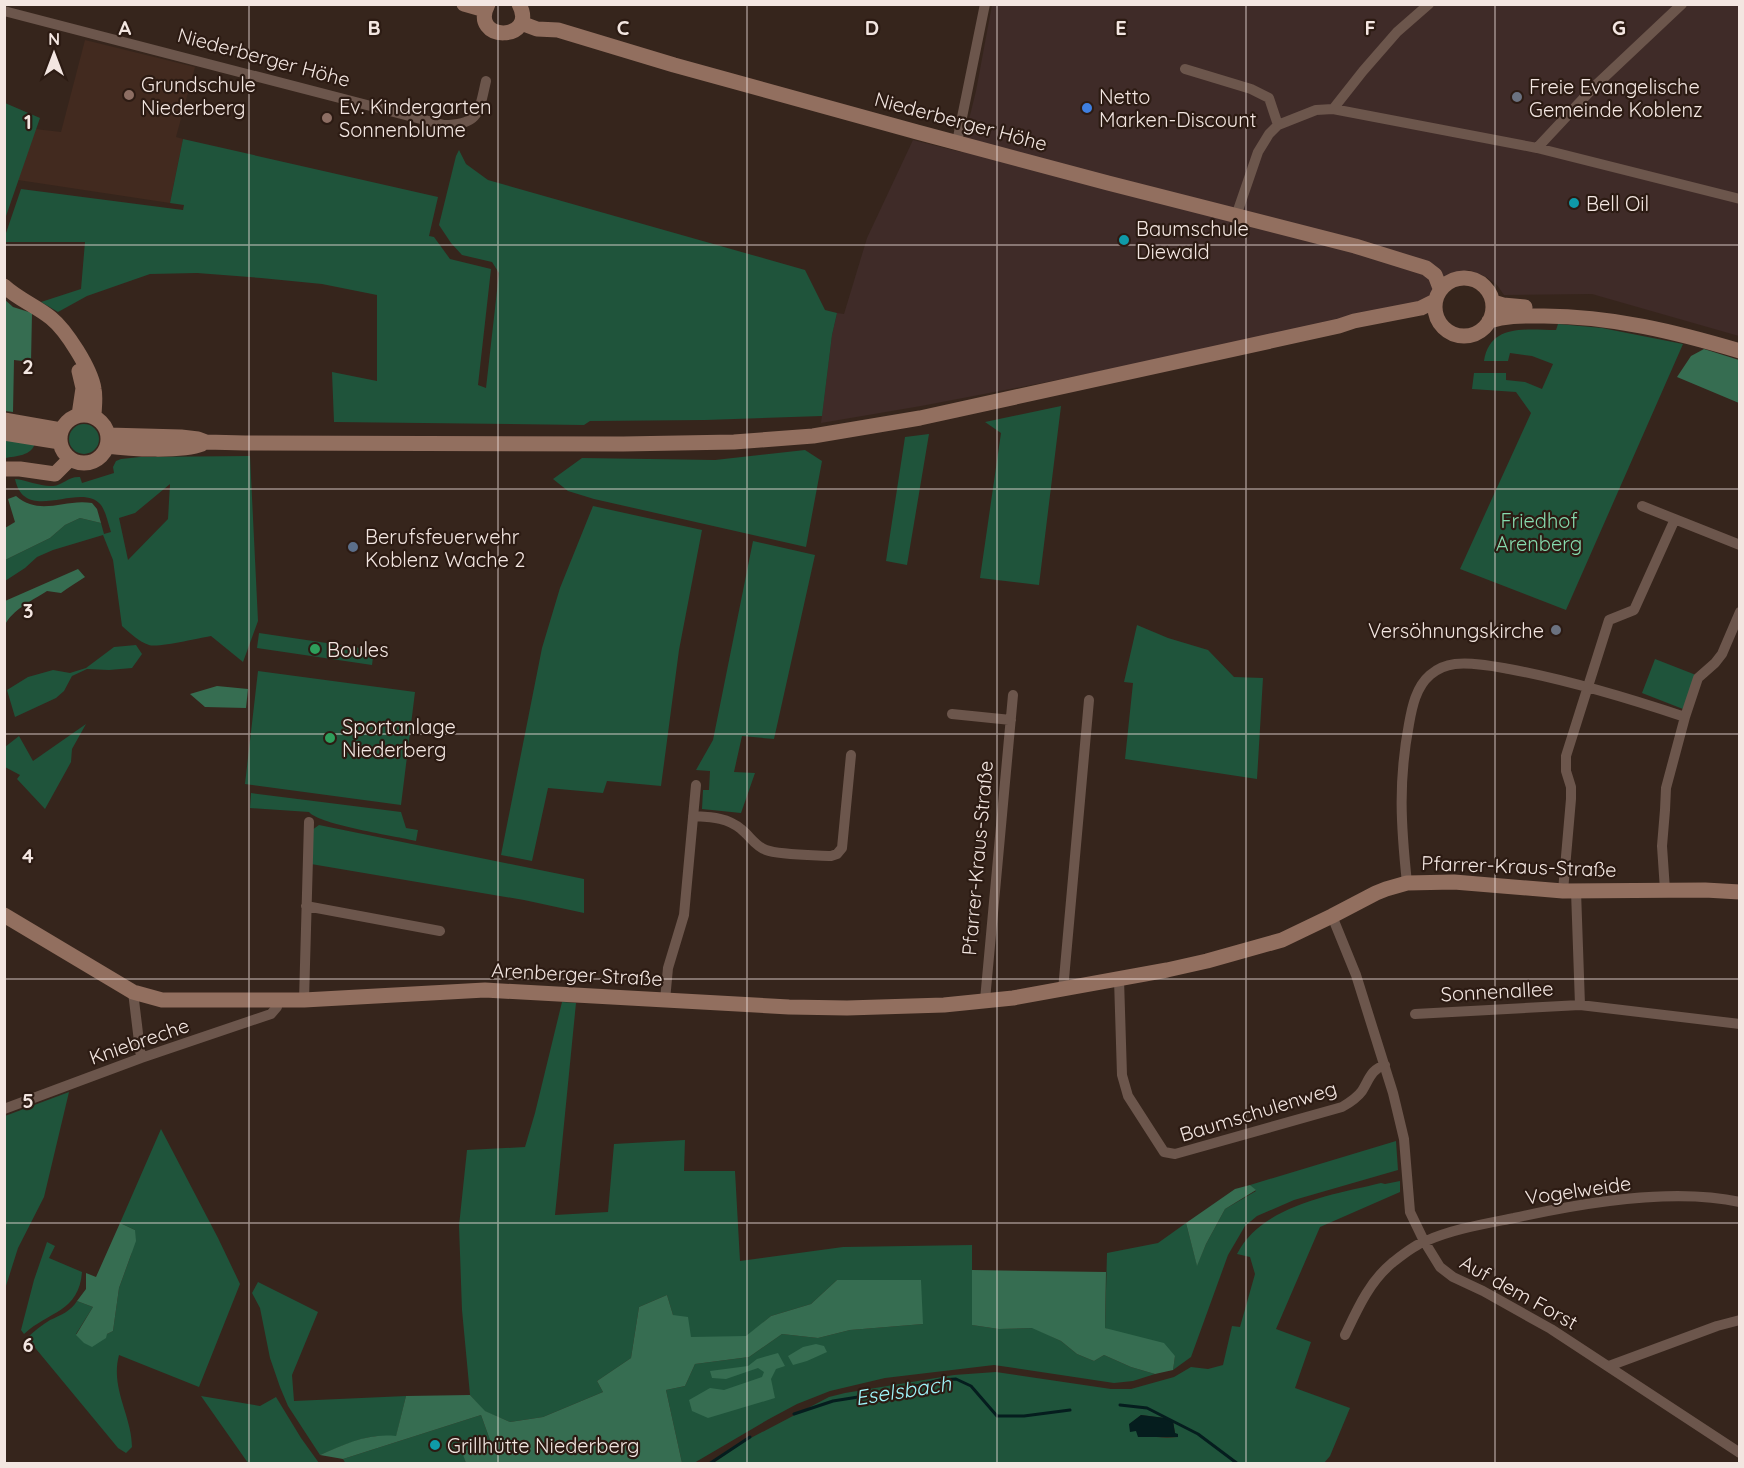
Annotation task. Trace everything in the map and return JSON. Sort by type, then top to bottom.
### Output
[{"type":"street","points":[[464,4],[487,7],[486,21],[497,33],[508,34],[518,28],[521,14]]},
{"type":"street","points":[[957,142],[985,4]]},
{"type":"street","points":[[1334,109],[1397,32],[1429,4]]},
{"type":"street","points":[[1537,148],[1595,86],[1682,4]]},
{"type":"street","name":"Niederberger Höhe","points":[[4,11],[444,125],[460,125],[468,122],[479,110],[486,81]]},
{"type":"street","name":"Niederberger Höhe","points":[[521,14],[537,29],[558,30],[957,142],[1355,246],[1426,268],[1435,275],[1438,295]]},
{"type":"street","points":[[1185,69],[1261,93],[1269,98],[1278,125]]},
{"type":"street","points":[[1236,216],[1258,152],[1269,134],[1278,125],[1316,110],[1334,109],[1537,148],[1740,199]]},
{"type":"street","name":"Niederberger Höhe","points":[[1355,246],[1374,247],[1420,256],[1436,263],[1456,278]]},
{"type":"street","points":[[108,441],[127,449],[181,448],[199,446],[206,442],[623,444],[734,442],[813,436],[920,417],[1354,321],[1421,309],[1438,295],[1450,280],[1456,278],[1470,278],[1483,284],[1487,289],[1493,302],[1490,321]]},
{"type":"street","points":[[4,286],[14,296],[50,317],[62,328],[87,367],[94,388],[87,416]]},
{"type":"street","points":[[1438,295],[1434,311],[1438,321],[1446,330],[1462,336],[1477,333],[1490,321],[1510,316],[1590,318],[1638,326],[1740,351]]},
{"type":"street","points":[[1493,302],[1509,306],[1605,313],[1740,342]]},
{"type":"street","points":[[1339,326],[1424,319],[1438,321]]},
{"type":"street","points":[[87,416],[103,424],[108,441],[104,452],[95,461],[82,463],[70,459],[63,452],[60,436],[68,420],[87,416]]},
{"type":"street","points":[[4,420],[60,436]]},
{"type":"street","points":[[4,433],[60,436]]},
{"type":"street","points":[[4,469],[55,474],[70,459]]},
{"type":"street","points":[[1642,506],[1740,545]]},
{"type":"street","name":"Sonnenallee","points":[[1580,1005],[1569,891],[1571,788],[1566,771],[1566,756],[1609,620],[1634,610],[1675,519]]},
{"type":"street","points":[[1665,890],[1662,846],[1665,795],[1685,717],[1698,678],[1722,654],[1740,612]]},
{"type":"street","points":[[1407,884],[1401,827],[1401,778],[1406,743],[1414,700],[1425,680],[1438,669],[1469,664],[1541,675],[1685,717]]},
{"type":"street","name":"Pfarrer-Kraus-Straße","points":[[985,1000],[1013,695]]},
{"type":"street","points":[[1062,990],[1089,700]]},
{"type":"street","points":[[952,714],[1011,720]]},
{"type":"street","points":[[693,816],[721,818],[729,821],[758,846],[770,851],[831,856],[837,854],[842,848],[851,755]]},
{"type":"street","points":[[665,1000],[668,968],[684,915],[696,785]]},
{"type":"street","points":[[304,1000],[309,822]]},
{"type":"street","name":"Pfarrer-Kraus-Straße","points":[[847,1008],[945,1005],[1062,990],[1207,961],[1282,940],[1386,889],[1407,884],[1454,882],[1569,891],[1740,892]]},
{"type":"street","points":[[306,906],[440,931]]},
{"type":"street","name":"Arenberger Straße","points":[[4,915],[133,992],[150,998],[173,1001],[304,1000],[485,990],[789,1007],[847,1008]]},
{"type":"street","name":"Auf dem Forst","points":[[1332,916],[1356,975],[1385,1065],[1402,1132],[1410,1212],[1440,1267],[1453,1277],[1551,1329],[1740,1453]]},
{"type":"street","name":"Baumschulenweg","points":[[1119,979],[1122,1075],[1128,1095],[1164,1152],[1174,1154],[1342,1107],[1356,1098],[1374,1070],[1385,1065]]},
{"type":"street","points":[[133,992],[141,1058]]},
{"type":"street","name":"Kniebreche","points":[[4,1109],[141,1058],[271,1014],[277,1007],[277,1000]]},
{"type":"street","name":"Sonnenallee","points":[[1415,1014],[1580,1005],[1740,1024]]},
{"type":"street","name":"Vogelweide","points":[[1345,1335],[1360,1303],[1374,1282],[1390,1264],[1424,1241],[1478,1225],[1549,1210],[1611,1201],[1674,1196],[1740,1202]]},
{"type":"street","points":[[1609,1366],[1740,1320]]},
{"type":"shaded area","points":[[992,5],[1739,5],[1739,336],[1592,294],[1504,295],[1497,285],[1486,277],[1469,270],[1443,279],[1428,302],[1313,328],[1042,383],[821,423],[837,313],[844,314],[867,238],[913,140],[961,152],[976,91]]},
{"type":"shaded area","name":"Grundschule Niederberg","points":[[85,40],[195,67],[176,137],[183,139],[170,203],[18,180],[35,129],[61,132]]},
{"type":"green space","points":[[5,103],[40,118],[5,219]]},
{"type":"green space","points":[[183,139],[438,197],[429,236],[434,237],[450,259],[491,269],[478,385],[486,388],[499,273],[492,262],[462,255],[439,225],[459,150],[466,164],[488,180],[805,270],[825,310],[837,313],[822,416],[590,421],[584,425],[334,422],[332,372],[377,381],[377,295],[322,284],[197,273],[150,274],[87,296],[58,312],[41,302],[81,289],[85,242],[5,242],[21,189],[183,210],[184,205],[170,203]]},
{"type":"green space","points":[[4,299],[13,307],[32,313],[31,362],[14,360],[13,412],[5,411]]},
{"type":"green space","name":"Friedhof Arenberg","points":[[1558,324],[1602,328],[1683,344],[1566,610],[1460,569],[1531,413],[1516,392],[1472,389],[1474,373],[1506,373],[1506,380],[1525,382],[1542,389],[1553,364],[1532,356],[1510,353],[1508,361],[1484,361],[1494,340],[1502,334],[1522,330],[1556,330]]},
{"type":"green space","points":[[1704,349],[1739,360],[1739,403],[1677,377],[1691,356]]},
{"type":"green space","points":[[1061,406],[1039,585],[980,578],[1001,433],[985,422]]},
{"type":"green space","points":[[84,424],[95,428],[99,439],[95,450],[84,454],[73,450],[69,439],[73,428]]},
{"type":"green space","points":[[929,434],[907,565],[886,561],[905,437]]},
{"type":"green space","points":[[4,436],[35,443],[31,451],[27,453],[5,458]]},
{"type":"green space","points":[[805,450],[822,461],[806,547],[594,499],[568,491],[553,479],[582,458],[715,460]]},
{"type":"green space","points":[[250,456],[258,621],[243,662],[211,636],[154,646],[142,642],[122,626],[113,560],[103,535],[37,557],[5,581],[5,560],[50,538],[65,525],[80,518],[101,523],[104,534],[111,532],[103,508],[92,499],[81,497],[41,501],[30,499],[21,493],[15,479],[53,486],[80,477],[82,483],[114,473],[113,467],[116,461],[140,457]],"holes":[[[170,484],[168,519],[128,560],[119,518],[135,513]]]},
{"type":"green space","points":[[16,496],[25,502],[44,506],[92,503],[97,509],[101,523],[80,518],[65,525],[50,538],[5,560],[5,528],[15,522],[8,499]]},
{"type":"green space","points":[[593,506],[702,530],[679,650],[661,786],[607,781],[603,793],[548,788],[532,861],[501,855],[542,648],[560,588]]},
{"type":"green space","points":[[753,541],[815,555],[774,739],[742,736],[734,772],[755,773],[741,813],[702,809],[703,790],[709,790],[710,771],[696,770],[713,740]]},
{"type":"green space","points":[[78,569],[85,577],[61,593],[47,591],[18,610],[5,625],[5,601]]},
{"type":"green space","points":[[1137,625],[1168,638],[1208,650],[1234,677],[1263,678],[1257,779],[1125,759],[1133,683],[1124,682]]},
{"type":"green space","name":"Boules","points":[[259,633],[374,650],[372,665],[257,648]]},
{"type":"green space","points":[[136,645],[142,654],[132,668],[87,669],[72,676],[64,691],[56,698],[15,717],[7,690],[28,677],[53,670],[70,673],[86,668],[114,647]]},
{"type":"green space","points":[[1655,659],[1696,675],[1683,709],[1642,693]]},
{"type":"green space","name":"Sportanlage Niederberg","points":[[258,671],[415,692],[401,805],[245,784]]},
{"type":"green space","points":[[217,686],[248,689],[246,708],[205,707],[190,694]]},
{"type":"green space","points":[[86,724],[72,749],[71,762],[45,809],[17,779],[20,775],[5,767],[5,747],[19,736],[33,761]]},
{"type":"green space","points":[[251,793],[401,812],[406,828],[418,830],[416,841],[342,826],[316,817],[309,812],[250,808]]},
{"type":"green space","points":[[319,825],[584,879],[584,913],[524,900],[311,864],[312,830]]},
{"type":"green space","points":[[562,1002],[576,1003],[555,1215],[608,1212],[614,1144],[685,1140],[684,1171],[735,1171],[740,1261],[843,1247],[972,1245],[972,1325],[999,1329],[1034,1328],[1061,1341],[1077,1354],[1094,1361],[1104,1355],[1131,1367],[1155,1374],[1133,1381],[1114,1383],[994,1365],[885,1378],[830,1391],[797,1404],[694,1463],[682,1463],[666,1390],[685,1386],[695,1364],[749,1357],[782,1334],[818,1338],[850,1330],[923,1324],[837,1280],[811,1304],[771,1316],[746,1337],[691,1337],[673,1315],[667,1295],[639,1307],[631,1358],[597,1381],[603,1392],[543,1417],[510,1422],[484,1411],[470,1395],[462,1310],[459,1226],[467,1150],[525,1147]]},
{"type":"green space","points":[[69,1092],[44,1197],[18,1248],[5,1289],[5,1116]]},
{"type":"green space","points":[[161,1129],[240,1284],[199,1387],[119,1355],[117,1379],[129,1424],[132,1447],[126,1453],[118,1448],[27,1338],[47,1322],[69,1310],[77,1301],[93,1307],[76,1334],[107,1334],[113,1331],[119,1288],[131,1255],[135,1230],[120,1223]]},
{"type":"green space","points":[[1396,1141],[1398,1170],[1294,1200],[1257,1216],[1245,1226],[1228,1255],[1191,1357],[1173,1370],[1175,1356],[1105,1328],[1107,1253],[1158,1243],[1186,1223],[1197,1265],[1225,1209],[1256,1191],[1250,1185]]},
{"type":"green space","points":[[1400,1181],[1400,1192],[1320,1227],[1276,1329],[1311,1342],[1295,1388],[1350,1408],[1330,1456],[1324,1463],[712,1464],[747,1440],[829,1397],[845,1393],[954,1375],[996,1372],[1111,1389],[1131,1389],[1174,1377],[1191,1367],[1208,1369],[1223,1365],[1232,1326],[1240,1327],[1255,1274],[1250,1257],[1237,1254],[1248,1237],[1263,1224],[1300,1205],[1341,1192]],"holes":[[[1141,1415],[1173,1421],[1178,1437],[1152,1436],[1140,1432],[1130,1424]]]},
{"type":"green space","points":[[1250,1185],[1256,1190],[1225,1209],[1197,1266],[1186,1223],[1235,1189]]},
{"type":"green space","points":[[120,1223],[135,1230],[136,1241],[119,1288],[113,1331],[92,1347],[76,1335],[93,1307],[77,1301],[86,1289],[86,1273],[96,1277]]},
{"type":"green space","points":[[47,1242],[55,1246],[49,1258],[82,1272],[80,1285],[69,1303],[24,1334],[21,1330]]},
{"type":"green space","points":[[972,1270],[1106,1272],[1105,1328],[1164,1343],[1175,1356],[1173,1370],[1155,1374],[1131,1367],[1104,1355],[1094,1361],[1077,1354],[1061,1341],[1032,1328],[999,1329],[972,1325]]},
{"type":"green space","points":[[837,1280],[921,1280],[923,1324],[850,1330],[818,1338],[782,1334],[749,1357],[695,1364],[685,1386],[666,1390],[682,1463],[466,1463],[462,1452],[490,1440],[481,1415],[343,1459],[320,1455],[366,1438],[396,1436],[406,1396],[470,1395],[485,1411],[510,1422],[543,1417],[603,1392],[597,1381],[631,1358],[639,1307],[667,1295],[673,1315],[688,1317],[691,1337],[746,1336],[771,1316],[811,1304]]},
{"type":"green space","points":[[258,1282],[318,1312],[292,1375],[294,1401],[406,1396],[396,1437],[366,1438],[320,1455],[288,1406],[280,1387],[270,1358],[260,1308],[252,1293]]},
{"type":"green space","points":[[816,1344],[824,1346],[827,1352],[793,1365],[788,1356],[803,1347]]},
{"type":"green space","points":[[778,1353],[785,1366],[776,1369],[771,1379],[775,1398],[708,1418],[692,1411],[689,1400],[710,1388],[724,1390],[762,1377],[764,1372],[758,1368],[726,1379],[712,1378],[710,1371],[748,1366],[757,1359]]},
{"type":"green space","points":[[201,1396],[260,1406],[276,1397],[319,1463],[248,1463]]},
{"type":"green space","points":[[481,1415],[490,1440],[463,1452],[466,1463],[346,1464],[343,1459]]},
{"type":"water","points":[[1141,1415],[1173,1421],[1178,1437],[1138,1437],[1136,1431],[1130,1432],[1129,1424]]},
{"type":"waterway","name":"Eselsbach","points":[[794,1414],[833,1401],[896,1391],[940,1380],[956,1379],[971,1386],[997,1416],[1024,1416],[1070,1410]]},
{"type":"waterway","name":"Eselsbach","points":[[1120,1405],[1147,1408],[1198,1434],[1238,1464]]},
{"type":"waterway","name":"Eselsbach","points":[[709,1464],[750,1437]]},
{"type":"place","name":"Grundschule Niederberg","points":[[129,95]]},
{"type":"place","name":"Freie Evangelische Gemeinde Koblenz","points":[[1517,97]]},
{"type":"place","name":"Netto Marken-Discount","points":[[1087,108]]},
{"type":"place","name":"Ev. Kindergarten Sonnenblume","points":[[327,118]]},
{"type":"place","name":"Bell Oil","points":[[1574,203]]},
{"type":"place","name":"Baumschule Diewald","points":[[1124,240]]},
{"type":"place","name":"Berufsfeuerwehr Koblenz Wache 2","points":[[353,547]]},
{"type":"place","name":"Versöhnungskirche","points":[[1556,630]]},
{"type":"place","name":"Boules","points":[[315,649]]},
{"type":"place","name":"Sportanlage Niederberg","points":[[330,738]]},
{"type":"place","name":"Grillhütte Niederberg","points":[[435,1445]]}]
